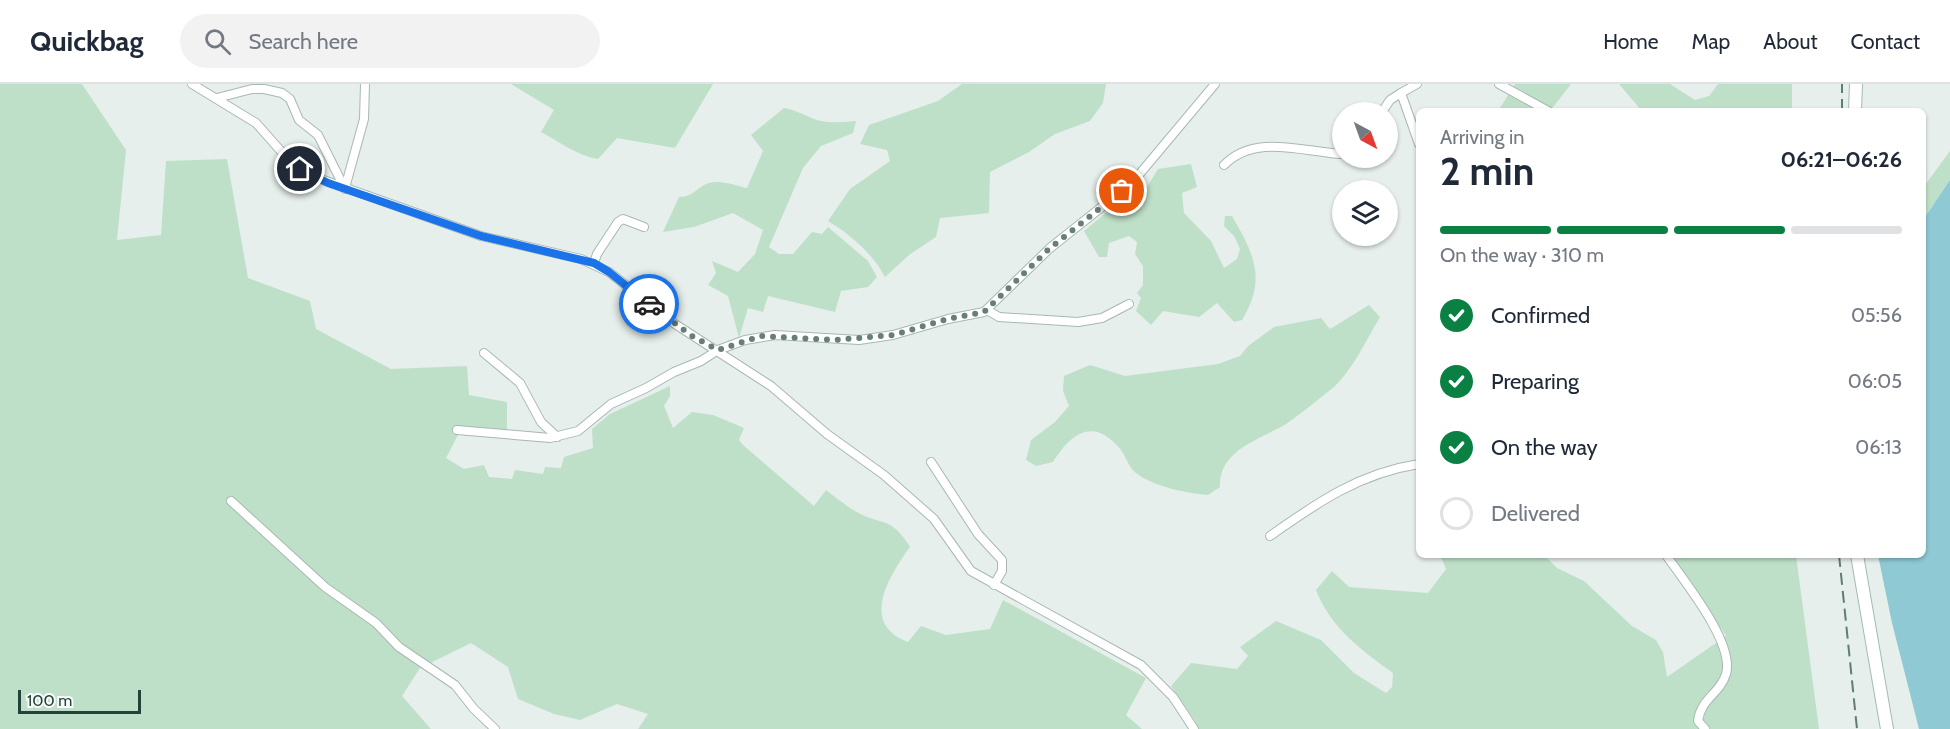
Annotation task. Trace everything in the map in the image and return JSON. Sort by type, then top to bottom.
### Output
[{"type":"main road","points":[[1855,108],[1856,84]]},
{"type":"main road","points":[[1858,558],[1887,729]]},
{"type":"street","points":[[192,84],[256,123],[300,169],[345,189],[490,239],[594,263],[609,272],[675,324],[771,386],[827,435],[870,463],[921,506],[971,571],[1141,665],[1173,697],[1194,729]]},
{"type":"street","points":[[345,189],[364,119],[365,84]]},
{"type":"street","points":[[457,430],[557,437],[583,428],[607,406],[701,361],[718,350],[761,336],[835,340],[893,335],[987,310],[1050,248],[1141,174],[1215,84]]},
{"type":"street","points":[[1389,102],[1417,84]]},
{"type":"street","points":[[1499,84],[1543,108]]},
{"type":"street","points":[[217,98],[252,88],[282,93],[294,103],[299,120],[318,135],[345,189]]},
{"type":"street","points":[[1401,93],[1416,136]]},
{"type":"street","points":[[1224,165],[1239,152],[1261,146],[1332,153]]},
{"type":"street","points":[[594,263],[597,254],[618,222],[623,219],[644,227]]},
{"type":"street","points":[[987,310],[999,317],[1085,322],[1102,318],[1129,304]]},
{"type":"street","points":[[484,353],[520,383],[541,422],[557,437]]},
{"type":"street","points":[[931,462],[978,534],[1002,560],[1002,571],[994,585]]},
{"type":"street","points":[[1270,536],[1300,515],[1364,477],[1392,468],[1416,464]]},
{"type":"street","points":[[231,501],[325,587],[376,623],[399,647],[455,685],[495,729]]},
{"type":"street","points":[[1668,558],[1719,635],[1725,650],[1726,674],[1715,692],[1700,709],[1698,721],[1705,729]]},
{"type":"green space","points":[[0,84],[82,84],[126,150],[117,240],[161,235],[166,161],[227,159],[248,278],[310,301],[316,329],[391,369],[467,366],[469,395],[507,402],[507,435],[459,433],[446,458],[464,469],[484,465],[489,477],[512,479],[515,470],[543,474],[545,467],[561,468],[564,457],[593,448],[592,429],[610,414],[670,386],[670,396],[664,406],[673,428],[692,412],[713,415],[744,428],[739,440],[743,445],[814,506],[826,490],[853,510],[891,525],[897,530],[910,547],[887,585],[883,599],[882,612],[885,624],[893,634],[908,642],[921,626],[946,635],[990,629],[1003,600],[1146,678],[1126,715],[1142,729],[638,729],[648,714],[617,704],[580,720],[554,714],[518,699],[508,667],[471,643],[420,668],[402,696],[431,729],[0,729]]},
{"type":"green space","points":[[511,84],[713,84],[675,148],[617,138],[598,159],[576,152],[541,132],[554,110]]},
{"type":"green space","points":[[962,84],[1106,84],[1103,103],[1090,121],[1055,134],[1029,152],[990,172],[989,213],[940,218],[936,237],[909,255],[885,277],[861,246],[828,221],[850,189],[890,161],[887,150],[860,144],[869,125],[938,101]]},
{"type":"green space","points":[[1515,84],[1571,84],[1552,108],[1500,108]]},
{"type":"green space","points":[[1619,84],[1670,84],[1695,100],[1709,96],[1718,84],[1792,84],[1792,108],[1639,108]]},
{"type":"green space","points":[[784,108],[821,121],[856,121],[853,133],[821,146],[803,168],[769,247],[779,254],[793,254],[812,232],[822,234],[828,227],[868,261],[877,277],[868,287],[841,291],[835,312],[768,296],[763,312],[748,308],[739,338],[728,296],[708,285],[716,273],[712,261],[738,272],[755,254],[763,230],[733,213],[694,227],[663,232],[679,197],[690,195],[704,185],[715,182],[747,188],[763,151],[751,135]]},
{"type":"green space","points":[[1950,151],[1950,180],[1926,216],[1926,184]]},
{"type":"green space","points":[[1191,164],[1197,187],[1182,193],[1184,213],[1211,241],[1224,268],[1237,259],[1240,249],[1234,236],[1224,226],[1225,216],[1232,216],[1255,267],[1254,292],[1242,320],[1234,322],[1217,303],[1199,317],[1163,311],[1151,325],[1136,311],[1141,298],[1137,293],[1143,285],[1143,266],[1135,254],[1137,242],[1129,236],[1109,243],[1107,257],[1099,257],[1084,231],[1120,201],[1145,190],[1158,169]]},
{"type":"green space","points":[[1369,305],[1380,317],[1341,380],[1286,424],[1243,447],[1233,455],[1221,474],[1220,487],[1208,495],[1170,488],[1143,478],[1134,471],[1121,450],[1111,440],[1093,431],[1076,436],[1053,462],[1036,466],[1026,460],[1031,440],[1055,422],[1069,406],[1063,391],[1064,376],[1090,365],[1125,376],[1218,364],[1240,356],[1248,346],[1274,327],[1321,318],[1330,329]]},
{"type":"green space","points":[[1441,558],[1547,558],[1557,568],[1584,581],[1632,626],[1656,640],[1663,652],[1667,677],[1726,636],[1673,558],[1796,558],[1819,729],[1190,729],[1196,722],[1171,686],[1191,663],[1237,669],[1248,656],[1240,647],[1276,621],[1321,640],[1354,673],[1386,693],[1392,687],[1393,673],[1359,647],[1338,627],[1316,590],[1332,571],[1349,587],[1428,593],[1446,569]]},
{"type":"water","points":[[1950,180],[1950,729],[1919,729],[1892,623],[1879,558],[1926,558],[1926,216]]},
{"type":"railway","points":[[1842,84],[1842,108]]},
{"type":"railway","points":[[1839,558],[1857,729]]},
{"type":"way so far","points":[[649,304],[692,336],[718,350],[761,336],[859,340],[893,335],[948,319],[984,312],[1050,248],[1122,191]]},
{"type":"route","points":[[300,169],[328,183],[481,236],[594,263],[649,304]]}]
